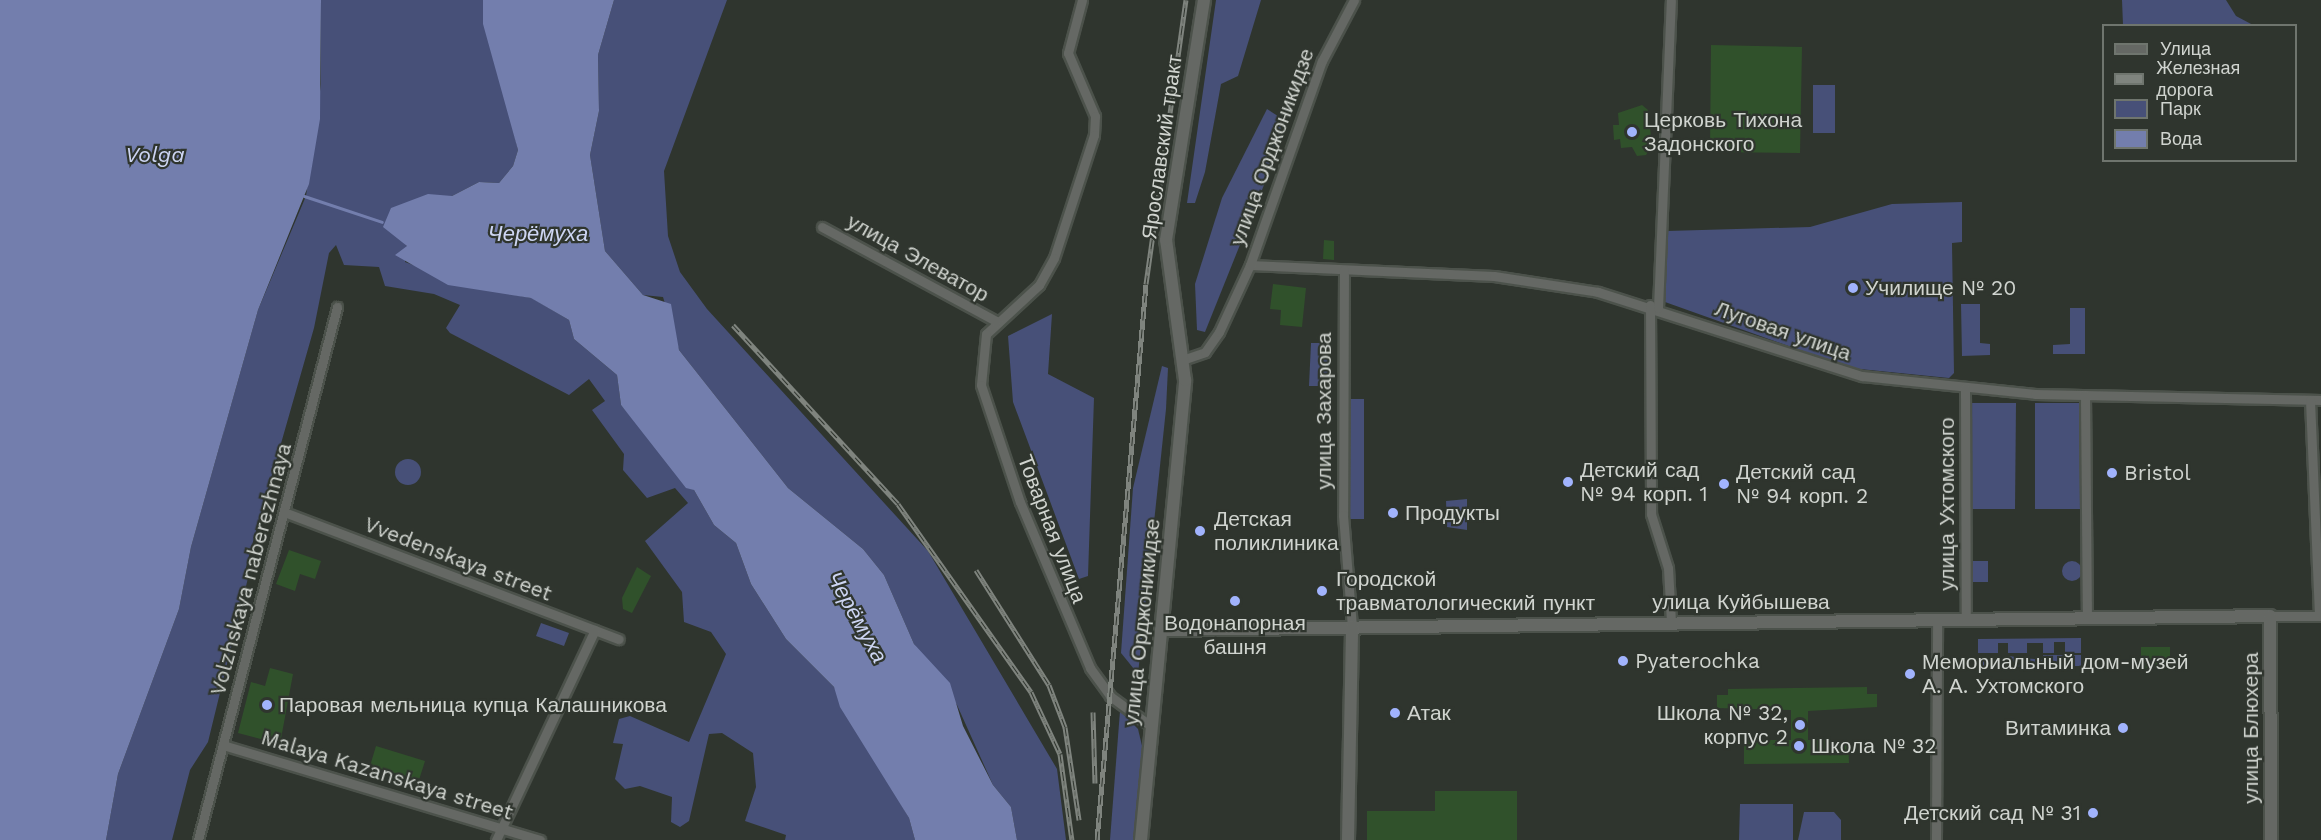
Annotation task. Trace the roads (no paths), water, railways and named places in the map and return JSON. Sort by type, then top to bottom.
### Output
[{"type":"street","points":[[996,321],[1039,285],[1054,258],[1094,135],[1095,116],[1068,53],[1082,0]]},
{"type":"street","name":"Ярославский тракт","points":[[1182,407],[1185,359],[1166,240],[1204,0]]},
{"type":"street","name":"улица Орджоникидзе","points":[[1185,359],[1205,352],[1219,332],[1250,265],[1322,61],[1354,0]]},
{"type":"street","points":[[1671,0],[1654,307],[1651,514],[1668,568],[1671,622]]},
{"type":"street","name":"улица Элеватор","points":[[822,227],[996,321]]},
{"type":"street","name":"Луговая улица","points":[[1250,265],[1511,277],[1654,307],[1849,374],[1965,388],[2085,395],[2321,400]]},
{"type":"street","name":"улица Захарова","points":[[1344,270],[1343,515],[1352,626],[1348,840]]},
{"type":"street","name":"Volzhskaya naberezhnaya","points":[[198,840],[337,307]]},
{"type":"street","name":"Товарная улица","points":[[996,321],[986,334],[981,385],[1020,502],[1096,680],[1151,726]]},
{"type":"street","name":"улица Ухтомского","points":[[1965,388],[1966,619]]},
{"type":"street","points":[[2085,395],[2086,618]]},
{"type":"street","points":[[2310,400],[2320,616]]},
{"type":"street","name":"улица Орджоникидзе","points":[[1141,840],[1182,407]]},
{"type":"street","name":"Vvedenskaya street","points":[[284,512],[619,639]]},
{"type":"street","name":"улица Блюхера","points":[[2270,616],[2271,840]]},
{"type":"street","name":"улица Куйбышева","points":[[1161,630],[1671,622],[2320,616]]},
{"type":"street","name":"улица Ухтомского","points":[[1936,840],[1937,620]]},
{"type":"street","points":[[496,840],[595,630]]},
{"type":"street","name":"Malaya Kazanskaya street","points":[[223,745],[540,840]]},
{"type":"water","name":"Volga","points":[[0,0],[321,0],[320,119],[309,184],[258,310],[191,547],[179,609],[118,774],[106,840],[0,840]]},
{"type":"water","name":"Черёмуха","points":[[483,0],[614,0],[598,55],[599,111],[590,155],[605,251],[643,295],[671,304],[679,350],[788,488],[863,549],[884,575],[914,644],[950,683],[963,726],[993,785],[1011,807],[1017,840],[915,840],[909,818],[840,707],[834,687],[786,639],[751,584],[736,543],[714,525],[694,490],[686,488],[621,405],[617,375],[574,339],[569,320],[531,298],[448,285],[395,255],[407,246],[383,227],[391,208],[428,194],[452,196],[479,182],[499,183],[513,166],[518,150],[483,24]]},
{"type":"waterway","points":[[304,196],[382,222]]},
{"type":"railway","points":[[1097,840],[1146,284],[1186,0]]},
{"type":"railway","points":[[733,325],[898,504],[1031,692],[1060,754],[1072,840]]},
{"type":"railway","points":[[976,570],[1049,685],[1065,727],[1079,820]]},
{"type":"railway","points":[[1093,712],[1095,783]]},
{"type":"place","name":"Церковь Тихона Задонского","points":[[1632,132]]},
{"type":"place","name":"Училище № 20","points":[[1853,288]]},
{"type":"place","name":"Bristol","points":[[2112,473]]},
{"type":"place","name":"Детский сад № 94 корп. 1","points":[[1568,482]]},
{"type":"place","name":"Детский сад № 94 корп. 2","points":[[1724,484]]},
{"type":"place","name":"Продукты","points":[[1393,513]]},
{"type":"place","name":"Детская поликлиника","points":[[1200,531]]},
{"type":"place","name":"Городской травматологический пункт","points":[[1322,591]]},
{"type":"place","name":"Водонапорная башня","points":[[1235,601]]},
{"type":"place","name":"Pyaterochka","points":[[1623,661]]},
{"type":"place","name":"Мемориальный дом-музей А. А. Ухтомского","points":[[1910,674]]},
{"type":"place","name":"Паровая мельница купца Калашникова","points":[[267,705]]},
{"type":"place","name":"Атак","points":[[1395,713]]},
{"type":"place","name":"Школа № 32, корпус 2","points":[[1800,725]]},
{"type":"place","name":"Витаминка","points":[[2123,728]]},
{"type":"place","name":"Школа № 32","points":[[1799,746]]},
{"type":"place","name":"Детский сад № 31","points":[[2093,813]]}]
